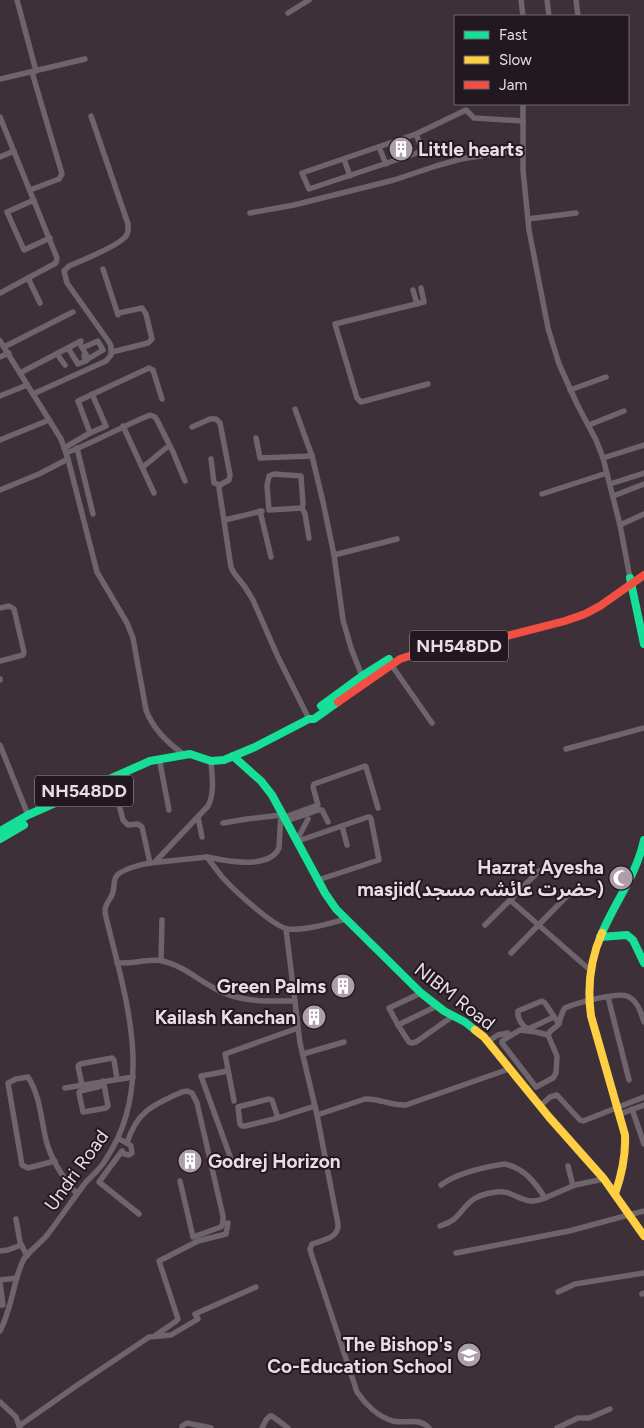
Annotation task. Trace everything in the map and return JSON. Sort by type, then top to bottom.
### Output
[{"type":"main road","name":"NH548DD","points":[[631,582],[644,566]]},
{"type":"main road","name":"NH548DD","points":[[309,719],[310,714],[362,676],[390,662],[422,652],[491,640],[557,623],[600,606],[644,574]]},
{"type":"main road","points":[[631,582],[644,644]]},
{"type":"main road","name":"NH548DD","points":[[0,840],[24,824],[150,761],[183,754],[195,755],[211,761],[224,760],[233,756],[309,719],[314,719],[390,662]]},
{"type":"main road","name":"NIBM Road","points":[[233,756],[266,786],[298,840],[330,901],[421,993],[437,1006],[476,1030],[604,1179],[644,1236]]},
{"type":"main road","name":"NH548DD","points":[[0,831],[28,815],[160,763],[170,757]]},
{"type":"main road","points":[[615,1194],[626,1154],[626,1135],[591,1016],[588,1001],[588,985],[594,954],[600,937],[618,900],[635,873],[644,840]]},
{"type":"main road","points":[[600,937],[627,935],[633,940],[644,963]]},
{"type":"street","points":[[17,0],[62,174],[59,179],[30,190]]},
{"type":"street","points":[[288,13],[309,0]]},
{"type":"street","points":[[520,0],[523,15]]},
{"type":"street","points":[[547,0],[549,15]]},
{"type":"street","points":[[576,0],[578,15]]},
{"type":"street","points":[[0,79],[85,59]]},
{"type":"street","points":[[523,105],[524,179],[528,219],[533,258],[550,339],[570,390],[603,458],[620,525],[631,582]]},
{"type":"street","points":[[416,134],[421,144],[418,152],[386,164],[309,189],[302,173],[416,134],[466,110],[474,118],[523,121]]},
{"type":"street","points":[[33,394],[106,361],[112,352],[109,342],[68,283],[64,271],[69,266],[119,242],[127,235],[128,230],[91,116]]},
{"type":"street","points":[[0,117],[3,131],[14,151],[57,255],[57,261],[0,293]]},
{"type":"street","points":[[380,147],[386,164]]},
{"type":"street","points":[[250,213],[294,205],[394,180],[460,159],[523,149]]},
{"type":"street","points":[[0,157],[14,151]]},
{"type":"street","points":[[344,159],[350,176]]},
{"type":"street","points":[[34,200],[7,212],[24,250],[50,238]]},
{"type":"street","points":[[528,219],[576,213]]},
{"type":"street","points":[[103,269],[118,315],[119,313],[142,308],[146,314],[152,340],[148,343],[112,352]]},
{"type":"street","points":[[28,278],[40,303]]},
{"type":"street","points":[[421,288],[424,302],[335,324],[357,398],[361,402],[428,384]]},
{"type":"street","points":[[413,290],[417,304]]},
{"type":"street","points":[[73,312],[2,344],[61,439],[97,572],[127,623],[133,638],[146,710],[150,720],[160,734],[183,754]]},
{"type":"street","points":[[68,348],[77,364],[86,360],[78,342]]},
{"type":"street","points":[[20,373],[78,342]]},
{"type":"street","points":[[78,342],[82,348]]},
{"type":"street","points":[[0,357],[8,353]]},
{"type":"street","points":[[57,354],[65,365]]},
{"type":"street","points":[[90,433],[78,401],[92,394],[149,368],[153,370],[162,399]]},
{"type":"street","points":[[570,390],[606,377]]},
{"type":"street","points":[[0,396],[27,385]]},
{"type":"street","points":[[0,490],[39,474],[90,433],[106,426],[92,394]]},
{"type":"street","points":[[295,409],[312,456],[334,555],[343,620],[362,676]]},
{"type":"street","points":[[589,426],[624,411]]},
{"type":"street","points":[[66,453],[95,442],[123,426],[150,415],[155,417],[185,481]]},
{"type":"street","points":[[192,427],[210,419],[216,419],[220,424],[230,476],[229,480],[220,485],[214,483],[210,459]]},
{"type":"street","points":[[0,440],[49,420]]},
{"type":"street","points":[[123,426],[154,493]]},
{"type":"street","points":[[256,438],[260,458],[312,456]]},
{"type":"street","points":[[603,458],[644,445]]},
{"type":"street","points":[[77,448],[93,514]]},
{"type":"street","points":[[143,467],[166,448]]},
{"type":"street","points":[[542,494],[607,473]]},
{"type":"street","points":[[610,484],[644,473]]},
{"type":"street","points":[[269,510],[268,481],[270,476],[274,474],[301,476],[302,508],[305,514],[309,538]]},
{"type":"street","points":[[612,496],[644,484]]},
{"type":"street","points":[[220,485],[219,490],[231,567],[253,600],[278,657],[309,719]]},
{"type":"street","points":[[225,520],[260,511],[302,508]]},
{"type":"street","points":[[260,511],[271,557]]},
{"type":"street","points":[[620,525],[644,514]]},
{"type":"street","points":[[334,555],[397,539]]},
{"type":"street","points":[[0,608],[9,606],[14,609],[24,652],[23,655],[0,661]]},
{"type":"street","points":[[390,662],[432,723]]},
{"type":"street","points":[[566,749],[644,728]]},
{"type":"street","points":[[0,745],[28,815]]},
{"type":"street","name":"Undri Road","points":[[153,863],[208,806],[212,796],[211,761]]},
{"type":"street","points":[[160,763],[169,810]]},
{"type":"street","points":[[298,840],[307,814],[318,805],[314,784],[365,766],[378,808]]},
{"type":"street","points":[[113,781],[124,822],[128,825],[138,824],[142,827],[153,863]]},
{"type":"street","points":[[223,823],[248,818],[307,814],[320,810],[324,813],[328,822]]},
{"type":"street","name":"Undri Road","points":[[0,1331],[23,1261],[47,1235],[77,1194],[106,1160],[119,1139],[127,1114],[133,1076],[133,1040],[130,1016],[104,912],[113,893],[117,874],[133,867],[153,863],[207,857],[253,862],[273,856],[279,848],[283,816]]},
{"type":"street","points":[[198,817],[202,837]]},
{"type":"street","points":[[298,840],[370,817],[378,860],[318,880]]},
{"type":"street","points":[[342,826],[347,845]]},
{"type":"street","points":[[207,857],[220,875],[233,888],[286,929],[303,928],[346,919]]},
{"type":"street","points":[[485,925],[539,871]]},
{"type":"street","points":[[511,953],[568,895]]},
{"type":"street","points":[[510,900],[590,970]]},
{"type":"street","points":[[160,960],[162,920]]},
{"type":"street","points":[[286,929],[298,1028],[339,1229],[334,1236],[312,1244],[310,1249],[357,1392],[367,1405],[384,1418],[399,1422],[420,1422],[429,1428]]},
{"type":"street","points":[[117,963],[160,960],[179,966],[216,989],[238,998],[295,1001]]},
{"type":"street","points":[[421,993],[389,1008],[409,1042],[414,1043],[453,1016]]},
{"type":"street","points":[[548,1035],[558,1024],[562,1011],[565,1008],[588,1001],[621,995],[626,996],[637,1004],[644,1022]]},
{"type":"street","points":[[608,997],[629,1080]]},
{"type":"street","points":[[554,1017],[528,1029],[523,1026],[517,1014],[518,1011],[542,1001],[545,1003],[554,1017],[558,1024]]},
{"type":"street","points":[[398,1025],[437,1006]]},
{"type":"street","points":[[234,1101],[224,1054],[298,1028]]},
{"type":"street","points":[[520,1030],[548,1035],[557,1056],[556,1073],[553,1078],[536,1087],[502,1041],[520,1030]]},
{"type":"street","points":[[487,1042],[498,1035],[508,1033]]},
{"type":"street","points":[[303,1054],[344,1042]]},
{"type":"street","points":[[82,1085],[78,1066],[80,1064],[112,1058],[117,1079]]},
{"type":"street","points":[[317,1115],[365,1099],[390,1105],[406,1105],[510,1069]]},
{"type":"street","points":[[228,1071],[201,1076],[230,1159],[234,1162],[248,1160]]},
{"type":"street","points":[[65,1088],[104,1083],[133,1076]]},
{"type":"street","points":[[55,1161],[28,1168],[22,1165],[8,1083],[16,1079],[28,1077],[34,1086],[46,1143],[65,1180],[77,1194]]},
{"type":"street","points":[[104,1083],[108,1106],[82,1112],[80,1091],[98,1087],[104,1083]]},
{"type":"street","points":[[127,1143],[130,1132],[146,1110],[182,1092],[192,1093],[197,1103],[223,1216],[221,1227],[193,1237],[180,1181]]},
{"type":"street","points":[[540,1106],[550,1097],[558,1094],[582,1121],[644,1105]]},
{"type":"street","points":[[619,1111],[644,1097]]},
{"type":"street","points":[[278,1118],[274,1104],[269,1099],[240,1106],[237,1110],[242,1126],[278,1118],[315,1106]]},
{"type":"street","points":[[632,1109],[644,1144]]},
{"type":"street","points":[[113,1147],[124,1154],[129,1155],[132,1152],[131,1146],[119,1139]]},
{"type":"street","points":[[122,1151],[99,1182],[140,1214]]},
{"type":"street","points":[[442,1185],[460,1175],[481,1169],[508,1165],[529,1176],[545,1198]]},
{"type":"street","points":[[568,1166],[573,1186]]},
{"type":"street","points":[[440,1226],[454,1220],[474,1198],[494,1192],[502,1192],[530,1201],[536,1201],[573,1186],[604,1179]]},
{"type":"street","points":[[456,1253],[560,1233],[644,1211]]},
{"type":"street","points":[[16,1219],[21,1245],[27,1256]]},
{"type":"street","points":[[155,1336],[178,1319],[159,1262],[198,1241],[226,1234],[228,1223]]},
{"type":"street","points":[[0,1251],[21,1245]]},
{"type":"street","points":[[558,1292],[575,1284],[644,1273]]},
{"type":"street","points":[[0,1305],[3,1305],[0,1281],[17,1278]]},
{"type":"street","points":[[0,1402],[16,1417],[20,1427],[91,1375],[149,1337],[171,1335],[198,1319],[195,1314],[256,1286]]},
{"type":"street","points":[[557,1428],[578,1418],[589,1418],[610,1409]]},
{"type":"street","points":[[262,1428],[270,1416],[288,1428]]},
{"type":"street","points":[[182,1428],[182,1426],[188,1423],[211,1428]]},
{"type":"traffic: fast","points":[[630,578],[644,644]]},
{"type":"traffic: fast","points":[[321,706],[389,659]]},
{"type":"traffic: fast","points":[[0,831],[28,815],[150,761],[190,754],[211,761],[224,760],[255,747],[309,719],[314,719],[338,702]]},
{"type":"traffic: fast","points":[[233,756],[261,781],[272,795],[325,893],[336,909],[421,993],[444,1011],[465,1022],[475,1030]]},
{"type":"traffic: fast","points":[[0,839],[24,825]]},
{"type":"traffic: fast","points":[[602,933],[631,877],[644,840]]},
{"type":"traffic: fast","points":[[600,937],[627,935],[633,940],[644,963]]},
{"type":"traffic: slow","points":[[448,641],[483,635]]},
{"type":"traffic: slow","points":[[602,933],[590,974],[590,1005],[591,1016],[625,1135],[623,1165],[615,1194]]},
{"type":"traffic: slow","points":[[475,1030],[484,1037],[549,1117],[604,1179],[644,1236]]},
{"type":"traffic: jam","points":[[338,702],[400,659],[422,652],[483,642],[565,621],[600,606],[644,575]]},
{"type":"place","name":"Little hearts","points":[[401,149]]},
{"type":"place","name":"Hazrat Ayesha masjid(حضرت عائشہ مسجد)","points":[[621,878]]},
{"type":"place","name":"Green Palms","points":[[343,986]]},
{"type":"place","name":"Kailash Kanchan","points":[[314,1017]]},
{"type":"place","name":"Godrej Horizon","points":[[190,1161]]},
{"type":"place","name":"The Bishop's Co-Education School","points":[[469,1355]]}]
